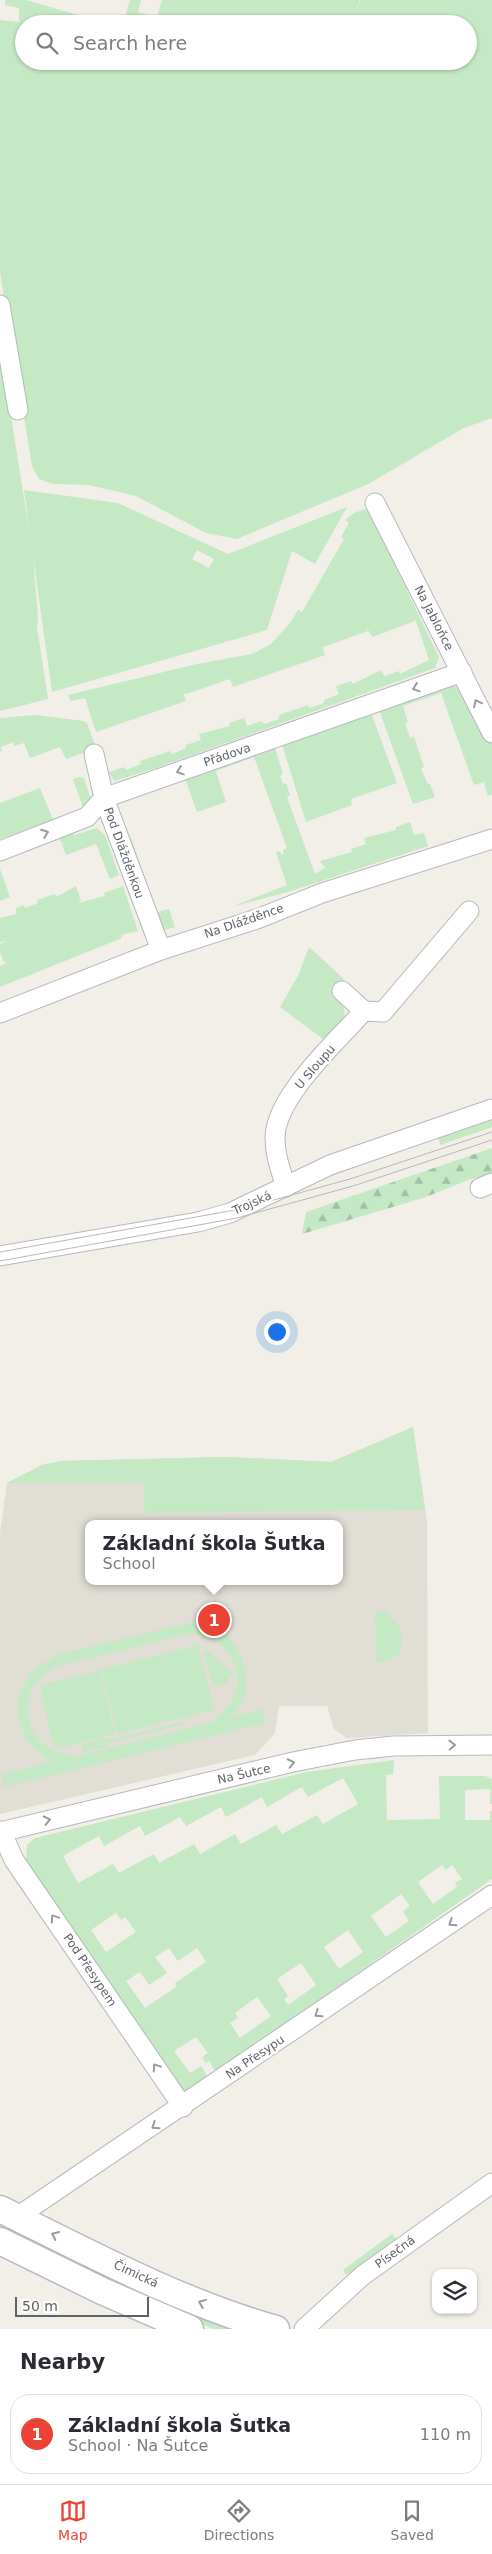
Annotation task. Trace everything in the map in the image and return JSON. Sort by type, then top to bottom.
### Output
[{"type":"main road","name":"Čimická","points":[[9,2213],[160,2286],[248,2321],[276,2329]]},
{"type":"main road","points":[[0,2241],[102,2291],[190,2329]]},
{"type":"street","points":[[0,306],[18,410]]},
{"type":"street","name":"Na Jabloňce","points":[[375,503],[492,733]]},
{"type":"street","name":"Přádova","points":[[0,851],[87,817],[104,798],[462,672]]},
{"type":"street","name":"Pod Dlážděnkou","points":[[94,754],[104,798],[161,950]]},
{"type":"street","name":"Na Dlážděnce","points":[[0,1013],[161,950],[257,919],[322,893],[492,839]]},
{"type":"street","points":[[342,991],[364,1011],[382,1012],[469,911]]},
{"type":"street","name":"U Sloupu","points":[[286,1187],[277,1159],[275,1137],[278,1121],[291,1093],[364,1011]]},
{"type":"street","name":"Trojská","points":[[0,1256],[198,1222],[230,1213],[330,1166],[492,1110]]},
{"type":"street","name":"Na Šutce","points":[[0,1831],[293,1762],[355,1750],[394,1746],[492,1745]]},
{"type":"street","name":"Pod Přesypem","points":[[0,1831],[14,1860],[183,2107]]},
{"type":"street","name":"Na Přesypu","points":[[9,2213],[183,2107],[492,1895]]},
{"type":"street","name":"Písečná","points":[[304,2329],[362,2276],[492,2182]]},
{"type":"shaded area","points":[[413,1427],[427,1521],[428,1733],[347,1738],[334,1729],[327,1706],[279,1706],[275,1733],[255,1755],[0,1814],[0,1533],[7,1483],[42,1465],[61,1461],[226,1457],[331,1462]]},
{"type":"green space","points":[[5,0],[26,0],[78,15],[19,15],[19,8],[5,5]]},
{"type":"green space","points":[[130,0],[141,0],[138,12],[149,15],[126,15]]},
{"type":"green space","points":[[162,0],[360,0],[355,12],[361,0],[492,0],[492,418],[464,428],[368,484],[237,539],[206,533],[136,496],[89,485],[53,484],[39,479],[32,466],[0,272],[0,20],[15,22],[15,70],[477,70],[477,15],[158,15]]},
{"type":"green space","points":[[0,347],[31,542],[24,490],[118,503],[228,554],[347,507],[315,564],[292,551],[267,630],[52,692],[33,556],[38,618],[37,627],[48,699],[0,711]],"holes":[[[197,550],[214,559],[209,568],[192,559]]]},
{"type":"green space","points":[[365,509],[372,513],[407,580],[407,591],[439,657],[435,668],[159,767],[114,781],[109,772],[124,767],[126,770],[141,764],[140,761],[170,751],[172,754],[186,748],[186,745],[201,740],[199,734],[230,726],[229,723],[244,718],[247,726],[262,721],[264,724],[279,719],[279,715],[308,705],[309,708],[324,703],[324,700],[339,694],[336,686],[351,681],[353,684],[381,670],[384,676],[399,671],[400,674],[429,660],[415,618],[415,621],[372,637],[367,628],[368,631],[323,647],[322,644],[325,655],[233,687],[230,679],[186,694],[183,692],[186,701],[96,732],[85,698],[71,701],[68,695],[197,664],[252,654],[271,644],[290,623],[298,610],[302,612],[344,539],[341,537],[349,523],[345,520],[354,513]]},
{"type":"green space","points":[[450,684],[464,691],[492,740],[492,794],[488,796],[484,782],[474,785],[441,693],[403,706],[408,722],[405,723],[410,738],[414,737],[424,767],[421,768],[435,797],[413,804],[378,707]]},
{"type":"green space","points":[[370,710],[397,783],[351,799],[352,805],[306,822],[281,741]]},
{"type":"green space","points":[[35,715],[84,721],[87,723],[96,748],[66,759],[60,747],[30,758],[24,743],[14,746],[13,742],[1,747],[2,751],[0,752],[0,718]]},
{"type":"green space","points":[[274,744],[283,774],[280,776],[283,784],[286,783],[290,795],[287,797],[315,874],[325,868],[320,861],[352,852],[351,849],[366,844],[364,838],[396,830],[396,827],[410,822],[414,835],[424,833],[428,846],[288,892],[231,907],[287,885],[276,852],[280,851],[281,855],[284,854],[283,850],[287,848],[254,757],[216,771],[226,802],[197,812],[184,775]]},
{"type":"green space","points":[[84,778],[91,800],[81,810],[83,807],[73,779]]},
{"type":"green space","points":[[40,788],[53,820],[0,839],[0,803]]},
{"type":"green space","points":[[97,828],[105,835],[119,875],[110,879],[98,849],[102,847],[98,848],[96,844],[66,855],[62,844],[65,842],[61,843],[60,839],[0,861],[0,857],[72,831],[74,835]]},
{"type":"green space","points":[[131,838],[157,912],[169,909],[175,927],[161,931],[128,840]]},
{"type":"green space","points":[[0,869],[10,897],[0,901]]},
{"type":"green space","points":[[76,886],[81,900],[78,903],[105,896],[104,893],[123,886],[138,931],[121,935],[122,938],[0,987],[0,966],[8,962],[4,962],[0,952],[0,944],[6,941],[0,942],[0,918],[16,914],[16,908],[24,905],[25,908],[38,903],[37,900],[55,894],[56,897]]},
{"type":"green space","points":[[309,947],[345,980],[335,993],[344,1003],[345,1021],[327,1042],[280,1007],[298,976]]},
{"type":"green space","points":[[492,1115],[492,1127],[440,1145],[438,1135]]},
{"type":"green space","points":[[492,1148],[492,1176],[478,1181],[476,1177],[423,1198],[302,1234],[306,1212]]},
{"type":"green space","points":[[413,1427],[425,1510],[145,1513],[143,1483],[7,1483],[42,1465],[61,1461],[226,1457],[331,1462]]},
{"type":"green space","points":[[375,1610],[388,1613],[402,1630],[400,1654],[387,1661],[376,1663]]},
{"type":"green space","points":[[189,1623],[209,1626],[227,1636],[240,1653],[244,1664],[247,1685],[243,1700],[234,1716],[263,1709],[266,1723],[4,1787],[2,1774],[52,1761],[40,1754],[27,1740],[17,1717],[18,1697],[32,1671],[56,1655]],"holes":[[[197,1634],[224,1648],[232,1658],[238,1679],[233,1699],[227,1708],[209,1723],[77,1756],[50,1748],[39,1740],[35,1734],[29,1719],[29,1697],[35,1684],[46,1673],[69,1663],[183,1635]]]},
{"type":"green space","points":[[198,1645],[214,1710],[117,1734],[101,1669]]},
{"type":"green space","points":[[206,1650],[233,1673],[226,1683],[214,1686],[203,1652]]},
{"type":"green space","points":[[100,1671],[115,1734],[54,1749],[40,1685]]},
{"type":"green space","points":[[183,1722],[184,1724],[107,1743],[108,1746],[84,1752],[82,1744]]},
{"type":"green space","points":[[394,1760],[393,1774],[386,1775],[387,1820],[440,1819],[439,1776],[485,1776],[492,1779],[492,1804],[490,1804],[490,1789],[465,1790],[465,1820],[490,1820],[490,1811],[492,1811],[492,1879],[216,2072],[209,2061],[206,2063],[202,2057],[208,2053],[196,2037],[174,2051],[190,2073],[201,2066],[208,2077],[186,2093],[26,1862],[27,1845],[35,1838],[307,1772]],"holes":[[[343,1778],[358,1804],[323,1824],[317,1815],[282,1834],[276,1825],[241,1844],[235,1834],[200,1854],[194,1844],[159,1863],[154,1854],[119,1873],[113,1864],[78,1883],[63,1856],[99,1836],[104,1846],[140,1826],[145,1836],[180,1817],[186,1826],[221,1807],[226,1817],[262,1797],[267,1807],[302,1787],[308,1797]],[[442,1865],[446,1870],[452,1865],[462,1879],[455,1883],[457,1887],[433,1904],[418,1882]],[[401,1894],[410,1906],[403,1911],[409,1921],[386,1937],[371,1916]],[[116,1913],[121,1920],[125,1917],[136,1932],[106,1952],[91,1930]],[[348,1930],[363,1952],[339,1969],[324,1947]],[[169,1948],[178,1961],[197,1948],[206,1962],[175,1983],[176,1987],[145,2008],[126,1981],[140,1972],[149,1985],[167,1973],[155,1957]],[[301,1963],[316,1985],[288,2005],[284,1999],[288,1996],[277,1979]],[[257,1997],[271,2016],[240,2038],[230,2023],[238,2018],[235,2013]]]},
{"type":"green space","points":[[0,2225],[181,2308],[238,2329],[214,2329],[184,2318],[0,2230]]},
{"type":"green space","points":[[392,2234],[396,2239],[346,2275],[343,2270]]},
{"type":"tram line","points":[[0,1252],[241,1209],[350,1179],[492,1132]]},
{"type":"tram line","points":[[0,1261],[237,1218],[353,1186],[492,1140]]},
{"type":"place","name":"Základní škola Šutka","points":[[214,1620]]}]
